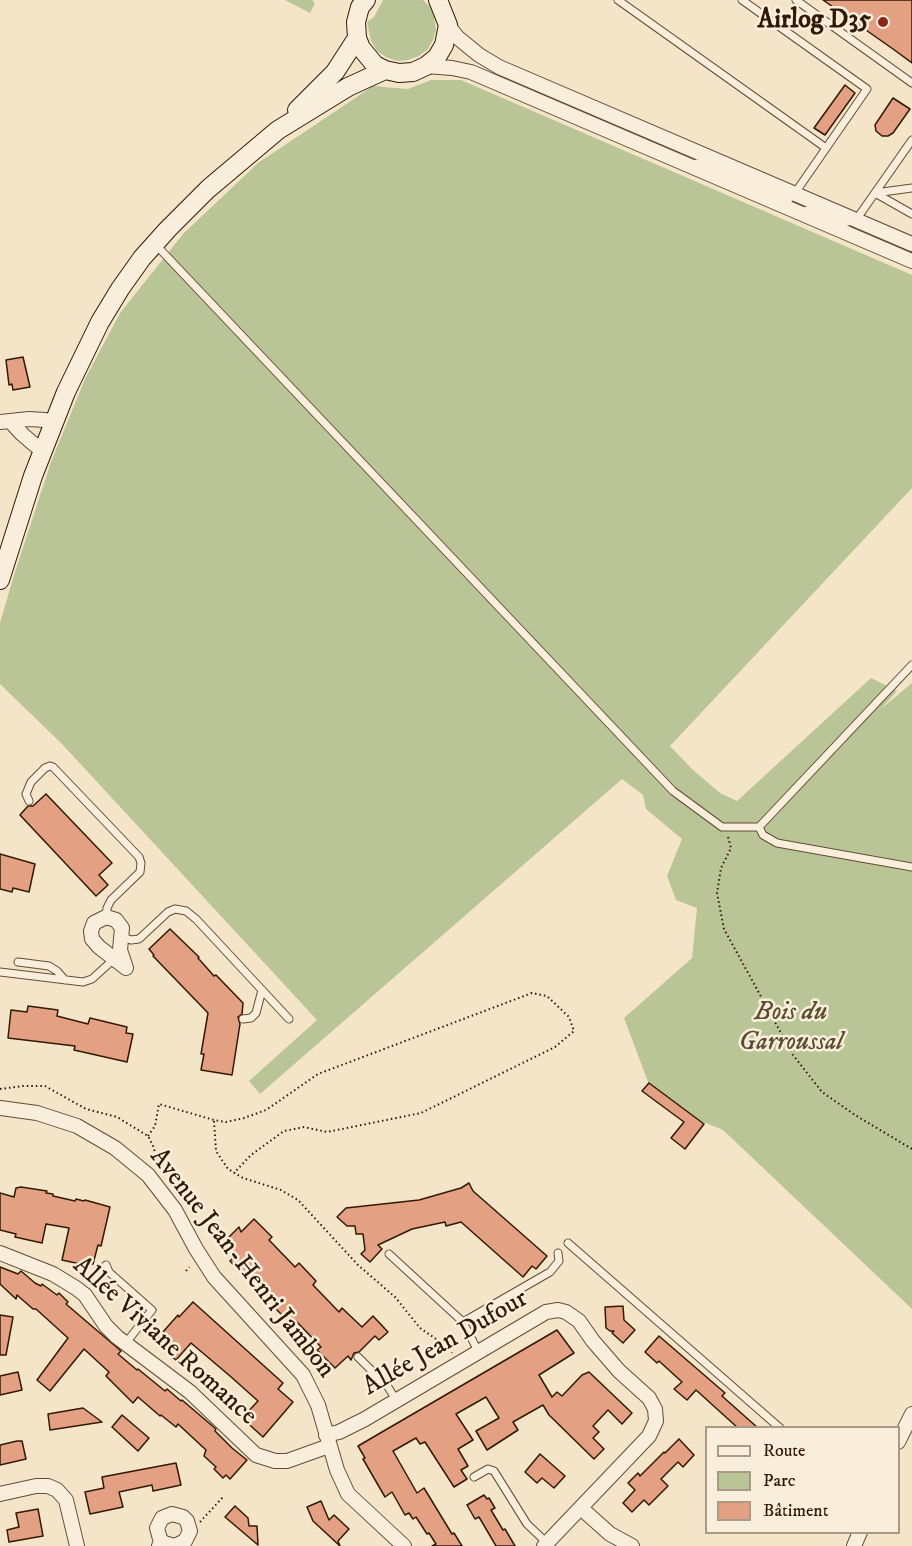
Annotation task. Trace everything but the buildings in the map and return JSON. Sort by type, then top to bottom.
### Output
[{"type":"main road","points":[[366,0],[360,7],[356,22],[357,38],[367,57],[385,70],[399,73],[426,66],[437,57],[444,45],[446,10]]},
{"type":"main road","points":[[0,580],[52,423],[100,322],[120,289],[154,244],[208,189],[278,130],[335,72],[357,38]]},
{"type":"main road","points":[[278,130],[348,87],[385,70]]},
{"type":"street","points":[[446,10],[457,37],[479,55],[499,67],[912,244]]},
{"type":"street","points":[[426,66],[471,72],[912,261]]},
{"type":"street","points":[[5,422],[29,419],[52,423]]},
{"type":"street","points":[[5,422],[36,446],[43,448]]},
{"type":"street","points":[[106,916],[111,917],[123,928],[123,937],[120,950],[126,968],[99,947],[91,935],[94,923],[106,916]]},
{"type":"street","name":"Avenue Jean-Henri Jambon","points":[[0,1108],[37,1113],[77,1126],[115,1148],[148,1175],[175,1210],[214,1277],[303,1375],[313,1393],[337,1470],[348,1494],[404,1546]]},
{"type":"street","name":"Allée Viviane Romance","points":[[0,1253],[41,1268],[70,1283],[85,1295],[106,1326],[125,1344],[190,1392],[224,1422],[248,1449],[261,1457],[275,1461],[287,1461],[328,1440]]},
{"type":"street","name":"Allée Jean Dufour","points":[[328,1440],[546,1312],[561,1310],[579,1321],[608,1360],[652,1401],[656,1417],[652,1432],[546,1545]]},
{"type":"street","points":[[900,1438],[912,1414]]},
{"type":"street","points":[[0,1494],[36,1486],[48,1486],[57,1490],[66,1500],[77,1546]]},
{"type":"street","points":[[582,1509],[610,1534],[632,1546]]},
{"type":"street","points":[[178,1514],[187,1521],[190,1532],[185,1541],[175,1546],[161,1545],[157,1528],[162,1518],[166,1515],[178,1514]]},
{"type":"lane","points":[[618,0],[826,148]]},
{"type":"lane","points":[[669,156],[710,166],[789,199],[867,89],[742,0]]},
{"type":"lane","points":[[795,0],[912,83]]},
{"type":"lane","points":[[795,210],[811,210],[843,223],[856,220],[912,140]]},
{"type":"lane","points":[[875,193],[912,188]]},
{"type":"lane","points":[[875,193],[912,214]]},
{"type":"lane","points":[[154,244],[673,791],[722,827],[759,827],[912,665]]},
{"type":"lane","points":[[29,801],[26,794],[31,782],[45,768],[53,767],[139,857],[142,866],[139,874],[111,900],[106,916]]},
{"type":"lane","points":[[759,827],[763,835],[777,843],[912,867]]},
{"type":"lane","points":[[123,937],[132,940],[139,939],[168,912],[179,909],[186,911],[290,1019]]},
{"type":"lane","points":[[0,972],[83,982],[92,979],[114,959]]},
{"type":"lane","points":[[18,962],[49,966],[57,970],[65,980]]},
{"type":"lane","points":[[243,1019],[251,1018],[256,1013],[262,990]]},
{"type":"lane","points":[[568,1243],[778,1426]]},
{"type":"lane","points":[[463,1322],[550,1272],[559,1261],[558,1252]]},
{"type":"lane","points":[[388,1254],[463,1322],[478,1351]]},
{"type":"lane","points":[[106,1265],[110,1272],[152,1310],[125,1344]]},
{"type":"lane","points":[[358,1358],[388,1387],[396,1400]]},
{"type":"lane","points":[[474,1477],[488,1469],[494,1471],[527,1524],[546,1545]]},
{"type":"path","points":[[722,827],[731,849],[721,868],[717,893],[724,929],[793,1055],[822,1092],[912,1149]]},
{"type":"path","points":[[148,1136],[155,1126],[159,1104],[226,1122],[266,1110],[318,1074],[532,993],[547,996],[569,1017],[574,1031],[555,1047],[421,1113],[327,1132],[304,1127],[284,1131],[251,1155],[234,1173]]},
{"type":"path","points":[[0,1089],[45,1086],[86,1109],[126,1121],[148,1136],[154,1148],[158,1167]]},
{"type":"path","points":[[214,1120],[215,1144],[218,1157],[223,1165],[256,1183],[281,1190],[306,1206],[358,1265],[395,1298],[420,1328],[449,1348],[458,1364]]},
{"type":"path","points":[[186,1271],[189,1267]]},
{"type":"path","points":[[189,1526],[201,1521],[223,1497]]},
{"type":"green space","points":[[285,0],[312,0],[315,3],[310,13]]},
{"type":"green space","points":[[383,0],[423,0],[430,7],[436,29],[428,49],[419,56],[397,61],[377,51],[371,41],[367,22],[374,17]]},
{"type":"green space","name":"Bois du Garroussal","points":[[431,80],[461,80],[912,275],[912,488],[670,746],[720,793],[737,801],[871,678],[897,691],[881,709],[912,683],[912,1309],[723,1130],[656,1103],[624,1018],[692,958],[697,908],[676,900],[667,876],[682,839],[646,809],[643,795],[622,779],[260,1094],[249,1081],[317,1020],[62,744],[0,684],[0,623],[14,575],[51,462],[85,379],[120,313],[183,234],[258,163],[373,86],[408,89]]},
{"type":"place","name":"Airlog D35","points":[[883,22]]}]
